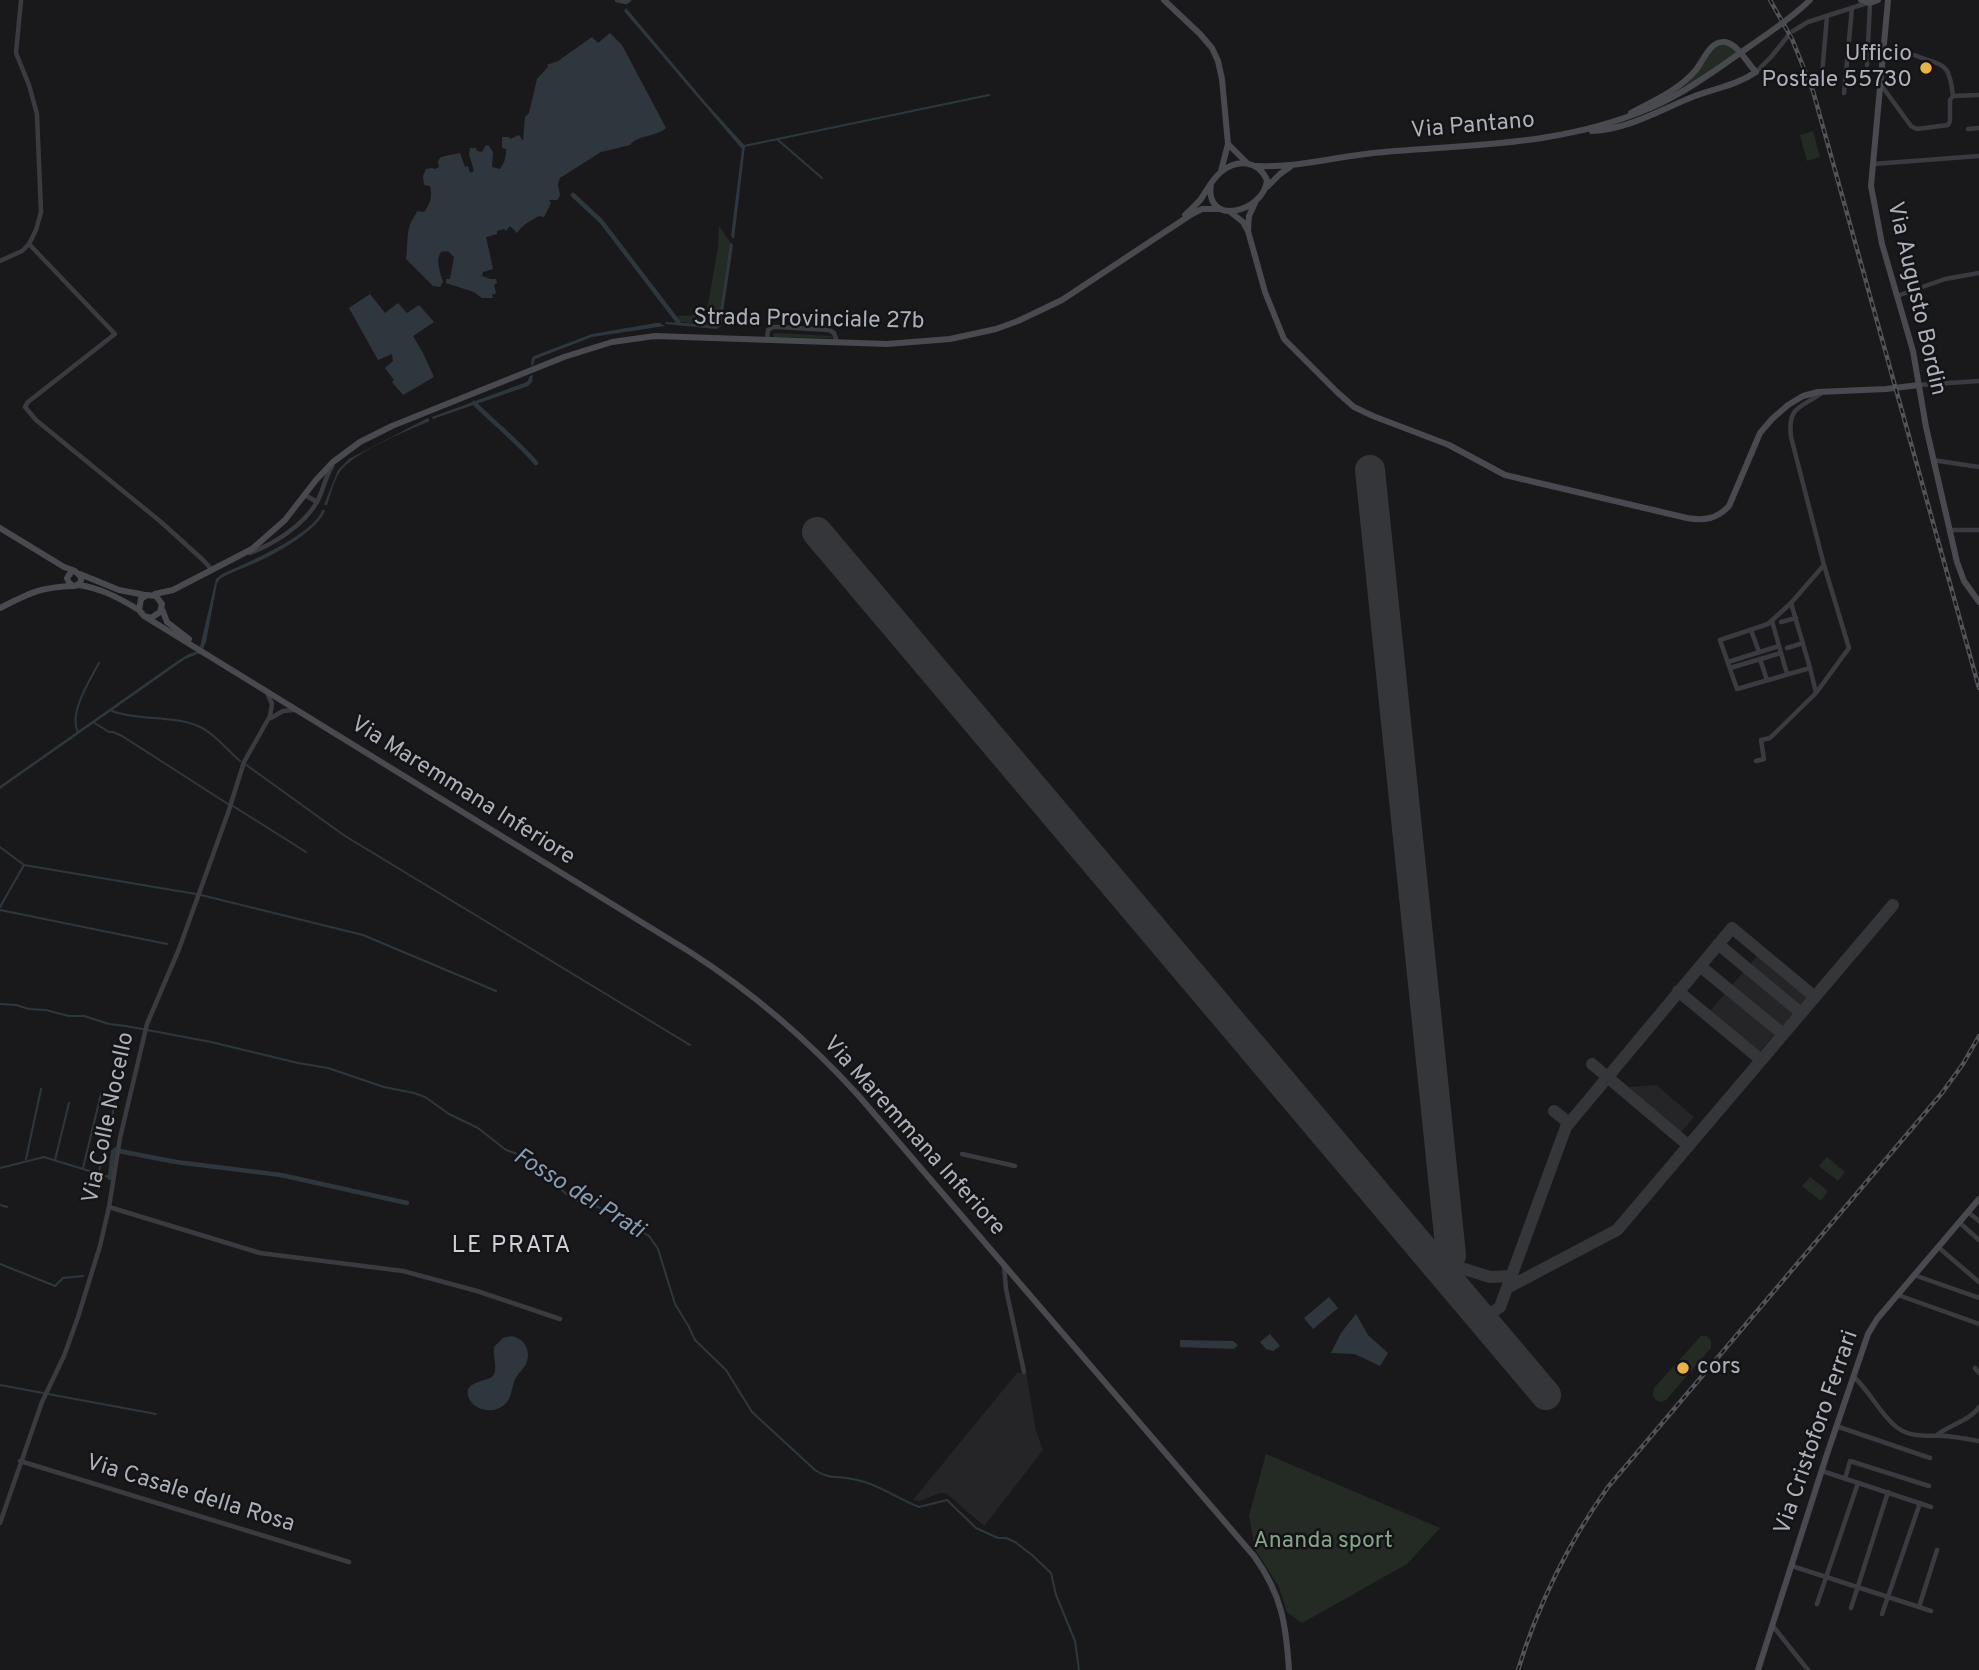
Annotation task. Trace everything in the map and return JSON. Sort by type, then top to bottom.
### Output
[{"type":"main road","points":[[1164,0],[1193,27],[1215,54],[1222,79],[1228,145],[1221,172]]},
{"type":"main road","name":"Via Pantano","points":[[1257,166],[1295,164],[1372,153],[1530,141],[1580,132],[1614,122],[1650,108],[1684,90],[1732,60],[1810,0]]},
{"type":"main road","points":[[1864,1],[1878,0]]},
{"type":"main road","name":"Via Augusto Bordin","points":[[1888,0],[1872,198],[1911,343],[1949,530],[1961,572],[1978,600]]},
{"type":"main road","points":[[1580,132],[1605,130],[1632,123],[1697,96],[1732,85],[1756,72],[1732,45],[1719,42],[1683,82],[1614,122]]},
{"type":"main road","points":[[1228,145],[1247,163],[1257,166],[1267,180],[1264,191]]},
{"type":"main road","points":[[1180,220],[1198,203],[1221,172],[1247,163]]},
{"type":"main road","points":[[1248,231],[1249,216],[1256,201],[1280,174],[1295,164]]},
{"type":"main road","points":[[1210,184],[1211,198],[1220,209]]},
{"type":"main road","points":[[1180,220],[1202,209],[1229,211],[1245,208],[1256,201]]},
{"type":"main road","points":[[1229,211],[1243,222],[1248,231],[1265,292],[1282,335],[1294,351],[1337,393],[1362,411],[1445,443],[1492,470],[1516,479],[1687,518],[1711,519],[1722,513],[1732,502],[1756,441],[1772,419],[1793,401],[1824,391],[1919,385]]},
{"type":"main road","name":"Strada Provinciale 27b","points":[[339,457],[382,430],[588,348],[612,342],[655,336],[887,344],[950,340],[996,329],[1040,312],[1084,287],[1180,220]]},
{"type":"main road","points":[[173,590],[155,617],[142,613],[139,603],[150,595],[173,590],[252,549],[278,527],[339,457]]},
{"type":"main road","points":[[0,528],[64,568],[125,592],[159,598],[162,607]]},
{"type":"main road","points":[[0,608],[31,592],[61,582],[68,576],[71,572],[78,573],[82,579],[75,585],[67,581],[68,576],[64,568]]},
{"type":"main road","name":"Via Maremmana Inferiore","points":[[48,587],[75,585],[101,590],[142,613],[706,962],[766,1007],[842,1077],[1261,1566],[1278,1600],[1286,1626],[1289,1670]]},
{"type":"main road","name":"Via Maremmana Inferiore","points":[[162,607],[167,622],[194,646]]},
{"type":"main road","name":"Via Cristoforo Ferrari","points":[[1758,1670],[1836,1426],[1870,1330],[1979,1199]]},
{"type":"street","points":[[0,261],[22,251],[29,244],[40,217],[36,107],[16,53],[21,0]]},
{"type":"street","points":[[617,0],[629,0]]},
{"type":"street","points":[[1793,32],[1804,24],[1852,8],[1864,1]]},
{"type":"street","points":[[1844,93],[1852,8],[1864,1]]},
{"type":"street","points":[[1864,1],[1867,65]]},
{"type":"street","points":[[1822,75],[1827,16]]},
{"type":"street","points":[[1756,72],[1788,36]]},
{"type":"street","points":[[1881,85],[1916,129],[1948,125],[1950,100],[1953,96],[1951,77],[1946,68],[1914,55]]},
{"type":"street","points":[[1953,96],[1979,95]]},
{"type":"street","points":[[1968,129],[1979,128]]},
{"type":"street","points":[[1873,164],[1979,156]]},
{"type":"street","points":[[29,244],[115,334],[25,407],[36,420],[161,522],[213,571]]},
{"type":"street","points":[[1897,296],[1945,279],[1979,273]]},
{"type":"street","points":[[767,340],[768,330],[779,327],[829,330],[835,334],[837,342]]},
{"type":"street","points":[[1919,385],[1979,381]]},
{"type":"street","points":[[1756,761],[1764,759],[1761,740],[1770,738],[1816,693],[1849,648],[1824,565],[1789,423],[1795,410],[1824,391]]},
{"type":"street","points":[[239,557],[287,532],[308,515],[339,457]]},
{"type":"street","points":[[1933,460],[1979,467]]},
{"type":"street","points":[[305,495],[317,502]]},
{"type":"street","points":[[1949,530],[1979,530]]},
{"type":"street","points":[[1810,668],[1737,689],[1720,640],[1768,624],[1791,603],[1824,565]]},
{"type":"street","points":[[1791,603],[1816,693]]},
{"type":"street","points":[[1781,622],[1796,618]]},
{"type":"street","points":[[1772,621],[1787,674]]},
{"type":"street","points":[[1751,630],[1759,652]]},
{"type":"street","points":[[1787,648],[1803,643]]},
{"type":"street","points":[[1729,664],[1779,646]]},
{"type":"street","points":[[1729,664],[1781,653]]},
{"type":"street","points":[[1760,659],[1767,680]]},
{"type":"street","points":[[266,691],[271,701],[270,717],[285,710],[298,711]]},
{"type":"street","name":"Via Colle Nocello","points":[[0,1523],[41,1402],[79,1317],[100,1246],[118,1151],[147,1026],[183,939],[242,765],[275,705],[281,701]]},
{"type":"street","points":[[962,1154],[1015,1166]]},
{"type":"street","points":[[109,1207],[260,1253],[403,1271],[560,1319]]},
{"type":"street","points":[[1968,1212],[1979,1221]]},
{"type":"street","points":[[1959,1223],[1979,1240]]},
{"type":"street","points":[[1938,1247],[1979,1282]]},
{"type":"street","points":[[1004,1266],[1006,1292],[1024,1372]]},
{"type":"street","points":[[1914,1275],[1979,1298]]},
{"type":"street","points":[[1898,1295],[1979,1324]]},
{"type":"street","points":[[1975,1368],[1979,1373]]},
{"type":"street","points":[[1853,1377],[1897,1428],[1914,1435],[1979,1441]]},
{"type":"street","points":[[1936,1436],[1978,1411]]},
{"type":"street","points":[[1836,1426],[1930,1458]]},
{"type":"street","name":"Via Casale della Rosa","points":[[20,1461],[349,1562]]},
{"type":"street","points":[[1845,1479],[1850,1461],[1929,1486]]},
{"type":"street","points":[[1822,1471],[1931,1507]]},
{"type":"street","points":[[1818,1604],[1858,1483]]},
{"type":"street","points":[[1851,1608],[1888,1492]]},
{"type":"street","points":[[1882,1614],[1920,1503]]},
{"type":"street","points":[[1919,1606],[1937,1550]]},
{"type":"street","points":[[1792,1566],[1931,1611]]},
{"type":"street","points":[[1772,1625],[1808,1670]]},
{"type":"shaded area","points":[[626,8],[745,146],[734,239],[731,236],[742,149],[624,11]]},
{"type":"shaded area","points":[[610,33],[622,45],[666,128],[637,139],[630,145],[601,152],[560,178],[560,196],[557,200],[549,200],[551,203],[544,217],[539,216],[530,221],[517,233],[510,226],[506,231],[497,231],[497,234],[486,237],[493,269],[483,272],[482,276],[496,279],[496,293],[492,295],[493,298],[482,298],[474,292],[446,283],[446,279],[450,279],[454,257],[448,251],[441,252],[438,259],[443,282],[440,287],[433,286],[406,259],[411,222],[417,211],[424,212],[430,200],[430,186],[424,185],[423,176],[426,169],[439,167],[438,161],[441,157],[460,153],[470,173],[474,171],[470,148],[482,152],[486,145],[493,152],[492,167],[500,169],[506,152],[506,149],[502,148],[502,137],[510,139],[519,135],[523,141],[525,117],[529,113],[537,79],[547,65],[558,61],[592,37],[598,43]]},
{"type":"shaded area","points":[[730,242],[733,245],[721,326],[716,329],[666,324],[665,322],[718,324]]},
{"type":"shaded area","points":[[370,294],[385,313],[398,303],[407,313],[419,305],[434,322],[413,336],[434,377],[403,395],[385,368],[393,361],[392,354],[378,360],[349,308]]},
{"type":"shaded area","points":[[656,323],[665,326],[592,337],[535,359],[531,366],[534,356],[592,334]]},
{"type":"shaded area","points":[[533,375],[528,386],[433,419],[432,417],[527,382]]},
{"type":"shaded area","points":[[428,418],[430,421],[383,442],[350,462],[339,473],[327,505],[324,505],[338,470],[349,459]]},
{"type":"shaded area","points":[[322,510],[325,510],[315,525],[295,541],[220,579],[206,642],[203,649],[200,647],[216,579],[307,529]]},
{"type":"shaded area","points":[[198,651],[200,653],[185,659],[0,789],[0,786],[179,660]]},
{"type":"shaded area","points":[[1764,948],[1813,990],[1754,1058],[1705,1017]]},
{"type":"shaded area","points":[[1656,1085],[1694,1117],[1676,1138],[1622,1093],[1628,1087]]},
{"type":"shaded area","points":[[1329,1297],[1338,1308],[1313,1329],[1304,1318]]},
{"type":"shaded area","points":[[1356,1314],[1368,1335],[1388,1353],[1380,1366],[1355,1354],[1331,1353],[1341,1333]]},
{"type":"shaded area","points":[[1270,1334],[1280,1346],[1273,1351],[1266,1349],[1260,1342]]},
{"type":"shaded area","points":[[511,1336],[520,1339],[526,1346],[526,1364],[515,1380],[506,1404],[491,1410],[479,1408],[470,1401],[468,1389],[494,1375],[494,1347],[503,1338]]},
{"type":"shaded area","points":[[1180,1340],[1233,1341],[1238,1345],[1234,1349],[1180,1347]]},
{"type":"shaded area","points":[[1026,1372],[1036,1431],[1043,1450],[984,1526],[946,1493],[920,1501],[913,1500],[1017,1373]]},
{"type":"green space","points":[[1719,44],[1730,45],[1738,53],[1702,78],[1682,88],[1692,78]]},
{"type":"green space","points":[[1813,131],[1820,157],[1807,161],[1800,135]]},
{"type":"green space","points":[[719,226],[730,242],[718,324],[681,322],[677,316],[699,313],[708,305]]},
{"type":"green space","points":[[775,333],[831,336],[833,338],[774,337]]},
{"type":"green space","points":[[1827,1157],[1845,1172],[1838,1181],[1819,1166]]},
{"type":"green space","points":[[1810,1177],[1828,1191],[1821,1201],[1802,1186]]},
{"type":"green space","name":"cors","points":[[1701,1336],[1711,1340],[1711,1348],[1666,1400],[1657,1401],[1653,1396],[1654,1388]]},
{"type":"green space","name":"Ananda sport","points":[[1266,1454],[1440,1528],[1407,1564],[1302,1623],[1287,1612],[1279,1587],[1255,1549],[1249,1516]]},
{"type":"waterway","points":[[744,146],[989,95]]},
{"type":"waterway","points":[[778,140],[822,178]]},
{"type":"waterway","points":[[573,195],[601,221],[679,323]]},
{"type":"waterway","points":[[474,403],[536,463]]},
{"type":"waterway","points":[[78,732],[78,707],[99,663]]},
{"type":"waterway","points":[[112,711],[177,720],[198,726],[215,737],[240,761]]},
{"type":"waterway","points":[[93,722],[122,736],[228,804]]},
{"type":"waterway","points":[[245,764],[345,836],[690,1045]]},
{"type":"waterway","points":[[233,806],[306,852]]},
{"type":"waterway","points":[[0,847],[24,865],[196,894]]},
{"type":"waterway","points":[[0,907],[24,865]]},
{"type":"waterway","points":[[201,895],[363,935],[496,991]]},
{"type":"waterway","points":[[0,910],[167,944]]},
{"type":"waterway","name":"Fosso dei Prati","points":[[0,1004],[69,1016],[84,1016],[109,1024],[211,1042],[328,1068],[384,1087],[414,1093],[478,1128],[506,1150],[538,1165],[565,1193],[581,1203],[614,1215],[649,1236],[658,1249],[675,1304],[695,1340],[726,1370],[752,1412],[815,1470],[828,1476],[870,1484],[919,1507],[947,1500],[976,1528],[1015,1542],[1032,1555],[1051,1573],[1056,1595],[1075,1641],[1079,1670]]},
{"type":"waterway","points":[[26,1159],[41,1089]]},
{"type":"waterway","points":[[83,1168],[101,1094]]},
{"type":"waterway","points":[[99,1172],[116,1098]]},
{"type":"waterway","points":[[55,1160],[69,1103]]},
{"type":"waterway","points":[[109,1177],[115,1150]]},
{"type":"waterway","points":[[119,1151],[176,1162],[281,1175],[407,1203]]},
{"type":"waterway","points":[[0,1168],[44,1157],[109,1177]]},
{"type":"waterway","points":[[0,1205],[7,1207]]},
{"type":"waterway","points":[[0,1264],[55,1286],[63,1278],[83,1276]]},
{"type":"waterway","points":[[0,1385],[43,1393]]},
{"type":"waterway","points":[[48,1394],[156,1414]]},
{"type":"taxiway","points":[[1507,1288],[1617,1230],[1893,905]]},
{"type":"taxiway","points":[[1482,1320],[1500,1307],[1566,1127],[1732,928],[1815,997]]},
{"type":"taxiway","points":[[1718,944],[1801,1013]]},
{"type":"taxiway","points":[[1700,966],[1783,1034]]},
{"type":"taxiway","points":[[1678,991],[1761,1060]]},
{"type":"taxiway","points":[[1592,1064],[1689,1146]]},
{"type":"taxiway","points":[[1554,1111],[1569,1123]]},
{"type":"taxiway","points":[[1451,1255],[1461,1268],[1490,1277],[1512,1276]]},
{"type":"runway","points":[[1370,470],[1451,1255]]},
{"type":"runway","points":[[817,532],[1546,1395]]},
{"type":"railway","points":[[1770,0],[1792,39],[1813,91],[1979,688]]},
{"type":"railway","points":[[1518,1670],[1556,1575],[1580,1530],[1608,1487],[1942,1093],[1979,1036]]},
{"type":"place","name":"Ufficio Postale 55730","points":[[1926,68]]},
{"type":"place","name":"cors","points":[[1683,1368]]},
{"type":"district","name":"LE PRATA","points":[[512,1247]]}]
